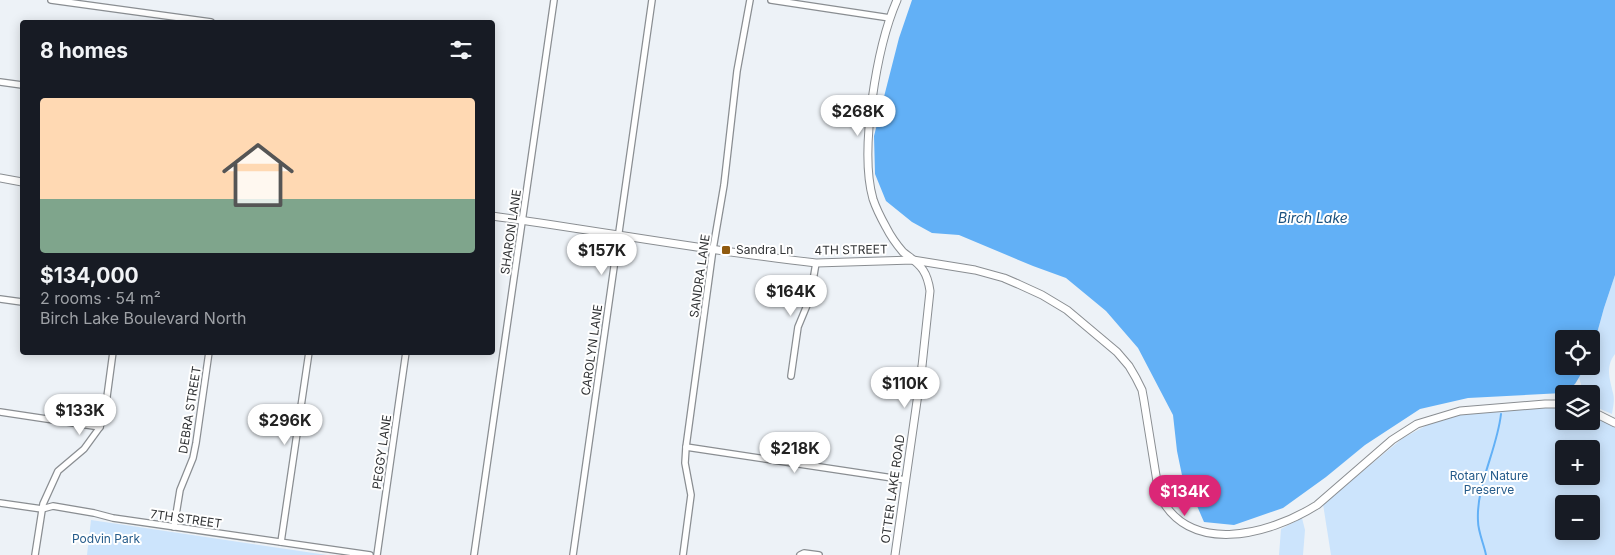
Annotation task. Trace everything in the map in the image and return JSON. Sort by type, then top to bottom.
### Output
[{"type":"street","points":[[51,0],[196,20]]},
{"type":"street","name":"SHARON LANE","points":[[474,555],[554,0]]},
{"type":"street","name":"CAROLYN LANE","points":[[573,555],[652,0]]},
{"type":"street","name":"SANDRA LANE","points":[[683,555],[691,495],[685,463],[686,447],[713,250],[724,185],[737,71],[750,0]]},
{"type":"street","points":[[771,0],[890,18]]},
{"type":"street","name":"OTTER LAKE ROAD","points":[[895,555],[930,301],[928,281],[923,269],[901,250],[887,229],[875,205],[869,177],[870,117],[881,54],[890,18],[897,0]]},
{"type":"street","points":[[0,82],[20,85]]},
{"type":"street","points":[[0,178],[20,182]]},
{"type":"street","name":"4TH STREET","points":[[495,216],[713,250],[816,263],[913,260],[982,272],[1004,278],[1042,295],[1083,323],[1121,356],[1129,366],[1142,390],[1159,494],[1164,507],[1175,522],[1190,535]]},
{"type":"street","points":[[791,376],[797,332],[810,298],[816,263]]},
{"type":"street","points":[[0,298],[20,302]]},
{"type":"street","points":[[35,555],[42,509],[58,471],[84,449],[100,427],[106,404],[113,355]]},
{"type":"street","name":"DEBRA STREET","points":[[174,527],[180,490],[196,443],[209,355]]},
{"type":"street","points":[[281,542],[309,355]]},
{"type":"street","name":"PEGGY LANE","points":[[377,555],[406,355]]},
{"type":"street","points":[[1217,541],[1228,541],[1257,534],[1281,525],[1306,512],[1317,505],[1392,440],[1417,424],[1460,411],[1555,404]]},
{"type":"street","points":[[0,412],[100,427]]},
{"type":"street","points":[[1600,414],[1615,423]]},
{"type":"street","points":[[686,447],[906,480]]},
{"type":"street","name":"7TH STREET","points":[[0,503],[42,509],[53,506],[113,518],[370,555]]},
{"type":"street","points":[[800,555],[804,553],[819,555]]},
{"type":"green space","points":[[1615,275],[1615,354],[1609,368],[1614,398],[1612,414],[1600,409],[1600,385],[1581,385],[1579,378],[1581,375],[1600,375],[1600,330],[1598,330]]},
{"type":"green space","name":"Rotary Nature Preserve","points":[[1555,408],[1555,430],[1600,430],[1600,418],[1615,426],[1615,555],[1331,555],[1323,504],[1403,438],[1433,422],[1460,414]]},
{"type":"green space","points":[[1302,518],[1305,530],[1303,555],[1279,555],[1281,529]]},
{"type":"green space","name":"Podvin Park","points":[[91,520],[327,555],[87,555]]},
{"type":"water","name":"Birch Lake","points":[[912,0],[1615,0],[1615,275],[1598,330],[1555,330],[1555,375],[1580,375],[1574,385],[1555,385],[1555,393],[1468,398],[1420,409],[1365,445],[1326,477],[1283,508],[1234,525],[1204,522],[1194,499],[1184,485],[1177,451],[1173,415],[1138,348],[1106,311],[1066,278],[959,235],[932,233],[912,222],[886,201],[875,174],[874,136],[899,38]]},
{"type":"waterway","points":[[1486,555],[1478,525],[1478,508],[1483,481],[1501,414]]},
{"type":"place","name":"Sandra Ln","points":[[726,250]]}]
